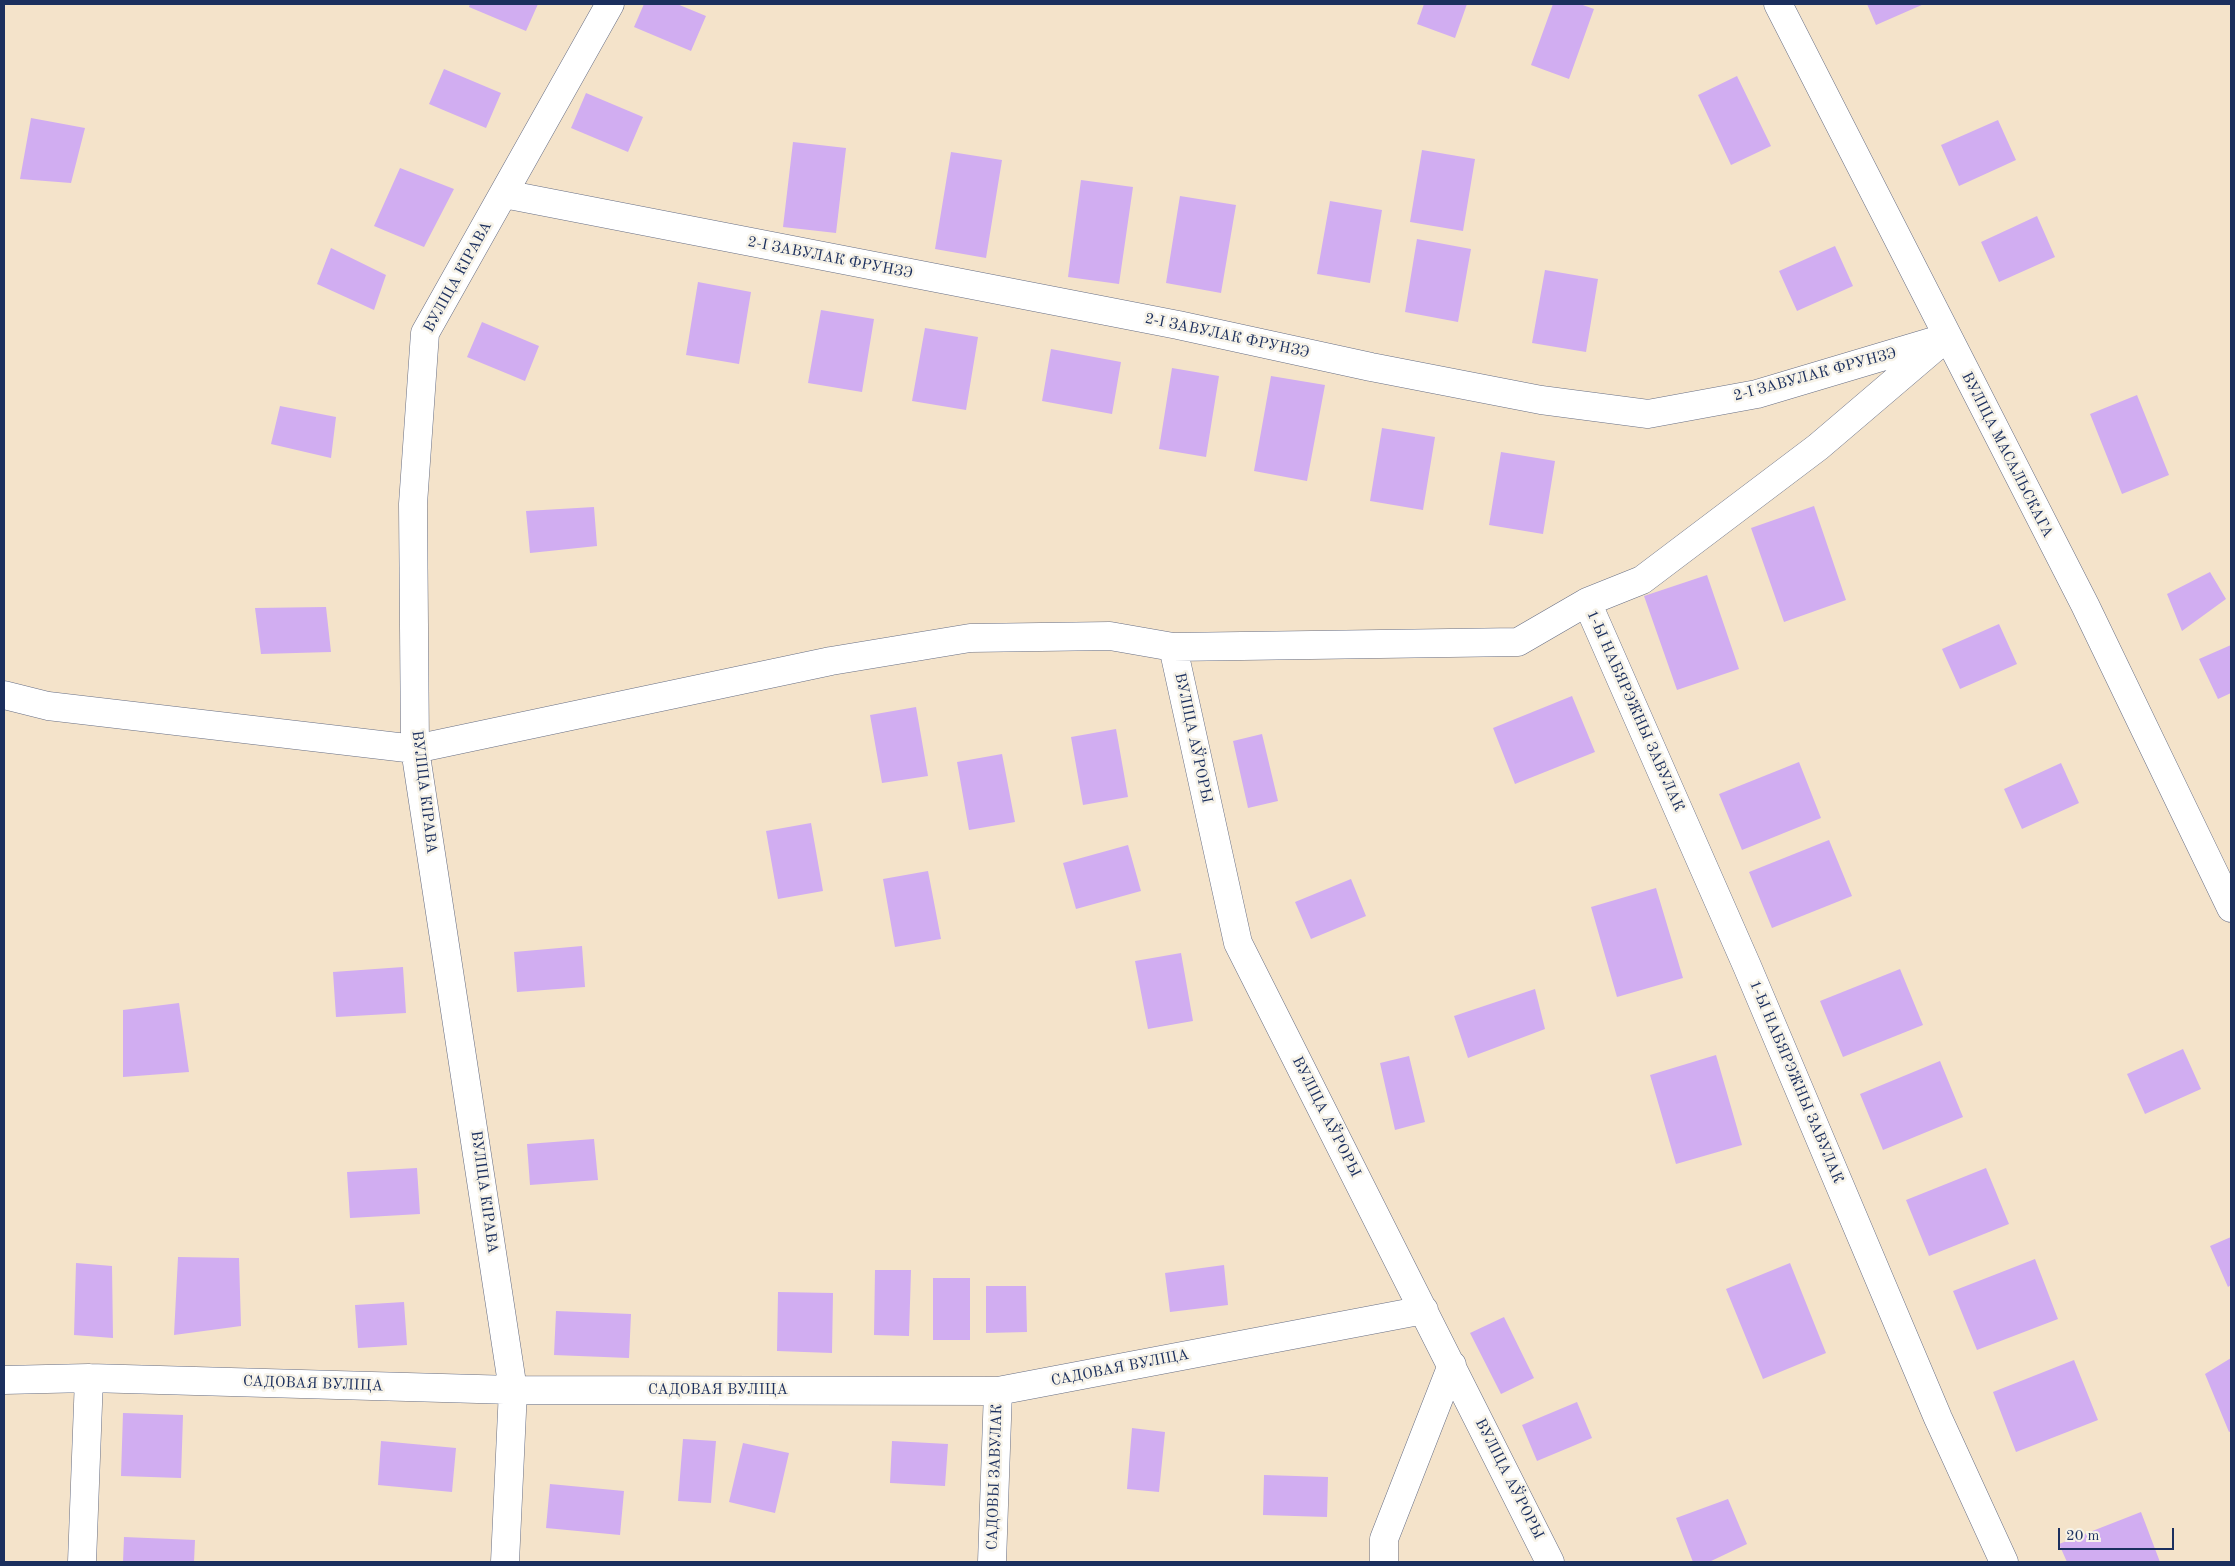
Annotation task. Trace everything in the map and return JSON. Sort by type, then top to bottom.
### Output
[{"type":"street","name":"ВУЛІЦА КІРАВА","points":[[505,1562],[513,1390],[415,749],[414,504],[424,333],[610,4]]},
{"type":"street","name":"ВУЛІЦА МАСАЛЬСКАГА","points":[[1778,4],[2085,605],[2231,908]]},
{"type":"street","name":"2-І ЗАВУЛАК ФРУНЗЭ","points":[[504,194],[1178,325],[1446,382],[1541,400],[1648,414],[1757,394],[1947,337]]},
{"type":"street","points":[[4,695],[48,706],[415,749],[831,662],[970,638],[1110,636],[1172,647],[1518,642],[1587,602],[1642,580],[1818,448],[1947,337]]},
{"type":"street","name":"1-Ы НАБЯРЭЖНЫ ЗАВУЛАК","points":[[1587,602],[1751,975],[1938,1418],[2004,1562]]},
{"type":"street","name":"ВУЛІЦА АЎРОРЫ","points":[[1172,647],[1238,943],[1550,1562]]},
{"type":"street","name":"САДОВАЯ ВУЛІЦА","points":[[4,1380],[89,1378],[513,1390],[998,1391],[1424,1310]]},
{"type":"street","points":[[1384,1562],[1384,1539],[1452,1365]]},
{"type":"street","points":[[82,1562],[89,1378]]},
{"type":"street","name":"САДОВЫ ЗАВУЛАК","points":[[992,1562],[998,1391]]},
{"type":"building","points":[[470,4],[538,4],[526,31],[469,7]]},
{"type":"building","points":[[644,4],[677,4],[706,16],[691,51],[634,27]]},
{"type":"building","points":[[1424,4],[1467,4],[1455,38],[1417,24]]},
{"type":"building","points":[[1553,4],[1580,4],[1594,9],[1569,79],[1531,65]]},
{"type":"building","points":[[1867,4],[1924,4],[1876,25]]},
{"type":"building","points":[[444,69],[501,93],[486,128],[429,104]]},
{"type":"building","points":[[1737,76],[1771,146],[1731,165],[1698,95]]},
{"type":"building","points":[[586,93],[643,117],[628,152],[571,128]]},
{"type":"building","points":[[31,118],[85,128],[71,183],[20,179]]},
{"type":"building","points":[[1998,120],[2016,160],[1959,186],[1941,145]]},
{"type":"building","points":[[793,142],[846,148],[836,233],[783,227]]},
{"type":"building","points":[[1422,150],[1475,159],[1463,231],[1410,222]]},
{"type":"building","points":[[951,152],[1002,160],[986,258],[935,249]]},
{"type":"building","points":[[400,168],[454,189],[424,247],[374,226]]},
{"type":"building","points":[[1081,180],[1133,187],[1119,284],[1068,277]]},
{"type":"building","points":[[1180,196],[1236,205],[1221,293],[1166,283]]},
{"type":"building","points":[[1330,201],[1382,210],[1370,283],[1317,274]]},
{"type":"building","points":[[2037,216],[2055,257],[1999,282],[1981,242]]},
{"type":"building","points":[[1417,239],[1471,249],[1458,322],[1405,312]]},
{"type":"building","points":[[1835,246],[1853,286],[1797,311],[1779,271]]},
{"type":"building","points":[[331,248],[386,275],[374,310],[317,284]]},
{"type":"building","points":[[1545,270],[1598,279],[1586,352],[1532,343]]},
{"type":"building","points":[[698,282],[751,292],[739,364],[686,355]]},
{"type":"building","points":[[821,310],[874,319],[862,392],[808,383]]},
{"type":"building","points":[[482,322],[539,346],[525,381],[467,357]]},
{"type":"building","points":[[925,328],[978,337],[966,410],[912,401]]},
{"type":"building","points":[[1051,349],[1121,362],[1112,414],[1042,401]]},
{"type":"building","points":[[1172,368],[1219,376],[1206,457],[1159,449]]},
{"type":"building","points":[[1271,376],[1325,385],[1307,481],[1254,471]]},
{"type":"building","points":[[2137,395],[2169,475],[2122,494],[2090,414]]},
{"type":"building","points":[[280,406],[336,417],[331,458],[271,444]]},
{"type":"building","points":[[1382,428],[1435,437],[1423,510],[1370,501]]},
{"type":"building","points":[[1501,452],[1555,461],[1543,534],[1489,525]]},
{"type":"building","points":[[1814,506],[1846,600],[1784,622],[1751,528]]},
{"type":"building","points":[[594,507],[597,546],[530,553],[526,511]]},
{"type":"building","points":[[2210,572],[2226,599],[2182,631],[2167,594]]},
{"type":"building","points":[[1707,575],[1739,669],[1677,690],[1644,596]]},
{"type":"building","points":[[326,607],[331,652],[261,654],[255,608]]},
{"type":"building","points":[[1999,624],[2017,664],[1960,689],[1942,649]]},
{"type":"building","points":[[2231,645],[2231,693],[2218,699],[2199,659]]},
{"type":"building","points":[[1572,696],[1595,752],[1515,784],[1493,728]]},
{"type":"building","points":[[916,707],[928,776],[882,783],[870,715]]},
{"type":"building","points":[[1116,729],[1128,797],[1083,805],[1071,737]]},
{"type":"building","points":[[1262,734],[1278,801],[1248,808],[1233,741]]},
{"type":"building","points":[[1002,754],[1015,822],[969,830],[957,762]]},
{"type":"building","points":[[1799,762],[1821,818],[1742,850],[1719,794]]},
{"type":"building","points":[[2061,763],[2079,803],[2022,829],[2004,789]]},
{"type":"building","points":[[811,823],[823,891],[778,899],[766,831]]},
{"type":"building","points":[[1829,840],[1852,896],[1772,928],[1749,872]]},
{"type":"building","points":[[1128,845],[1141,891],[1076,909],[1063,863]]},
{"type":"building","points":[[928,871],[941,939],[895,947],[883,879]]},
{"type":"building","points":[[1351,879],[1366,916],[1311,939],[1295,902]]},
{"type":"building","points":[[1656,888],[1683,978],[1617,997],[1591,907]]},
{"type":"building","points":[[582,946],[585,987],[517,992],[514,952]]},
{"type":"building","points":[[1181,953],[1193,1021],[1148,1029],[1135,961]]},
{"type":"building","points":[[403,967],[406,1013],[336,1017],[333,972]]},
{"type":"building","points":[[1900,969],[1923,1025],[1843,1057],[1820,1001]]},
{"type":"building","points":[[1535,989],[1545,1029],[1468,1058],[1454,1016]]},
{"type":"building","points":[[179,1003],[189,1072],[123,1077],[123,1010]]},
{"type":"building","points":[[2183,1049],[2201,1089],[2145,1114],[2127,1074]]},
{"type":"building","points":[[1716,1055],[1742,1145],[1676,1164],[1650,1075]]},
{"type":"building","points":[[1409,1056],[1425,1122],[1395,1130],[1380,1063]]},
{"type":"building","points":[[1940,1061],[1963,1117],[1883,1150],[1860,1094]]},
{"type":"building","points":[[594,1139],[598,1180],[530,1185],[527,1144]]},
{"type":"building","points":[[417,1168],[420,1214],[350,1218],[347,1172]]},
{"type":"building","points":[[1986,1168],[2009,1224],[1929,1256],[1906,1200]]},
{"type":"building","points":[[2231,1237],[2231,1285],[2228,1287],[2210,1246]]},
{"type":"building","points":[[178,1257],[239,1258],[241,1326],[174,1335]]},
{"type":"building","points":[[2035,1259],[2058,1319],[1977,1350],[1953,1291]]},
{"type":"building","points":[[76,1263],[112,1266],[113,1338],[74,1335]]},
{"type":"building","points":[[1790,1263],[1826,1353],[1763,1379],[1726,1289]]},
{"type":"building","points":[[1224,1265],[1228,1305],[1170,1312],[1165,1273]]},
{"type":"building","points":[[875,1270],[911,1270],[909,1336],[874,1335]]},
{"type":"building","points":[[933,1278],[970,1278],[970,1340],[933,1340]]},
{"type":"building","points":[[986,1286],[1026,1286],[1027,1332],[986,1333]]},
{"type":"building","points":[[778,1292],[833,1293],[832,1353],[777,1351]]},
{"type":"building","points":[[404,1302],[407,1345],[358,1348],[355,1305]]},
{"type":"building","points":[[556,1311],[631,1314],[629,1358],[554,1355]]},
{"type":"building","points":[[1504,1317],[1534,1378],[1501,1394],[1470,1333]]},
{"type":"building","points":[[2231,1358],[2231,1431],[2229,1432],[2205,1374]]},
{"type":"building","points":[[2074,1360],[2098,1420],[2016,1452],[1993,1392]]},
{"type":"building","points":[[1577,1402],[1592,1438],[1537,1461],[1522,1425]]},
{"type":"building","points":[[123,1413],[183,1415],[181,1478],[121,1476]]},
{"type":"building","points":[[1132,1428],[1165,1432],[1159,1492],[1127,1489]]},
{"type":"building","points":[[683,1439],[716,1441],[711,1503],[678,1501]]},
{"type":"building","points":[[381,1441],[456,1448],[452,1492],[378,1485]]},
{"type":"building","points":[[892,1441],[948,1444],[945,1486],[890,1483]]},
{"type":"building","points":[[743,1443],[789,1453],[775,1513],[729,1502]]},
{"type":"building","points":[[1264,1475],[1328,1477],[1327,1517],[1263,1515]]},
{"type":"building","points":[[550,1484],[624,1491],[620,1535],[546,1528]]},
{"type":"building","points":[[1728,1499],[1747,1544],[1709,1562],[1693,1562],[1676,1518]]},
{"type":"building","points":[[2141,1512],[2160,1562],[2067,1562],[2059,1544]]},
{"type":"building","points":[[124,1537],[195,1540],[194,1562],[123,1562]]}]
